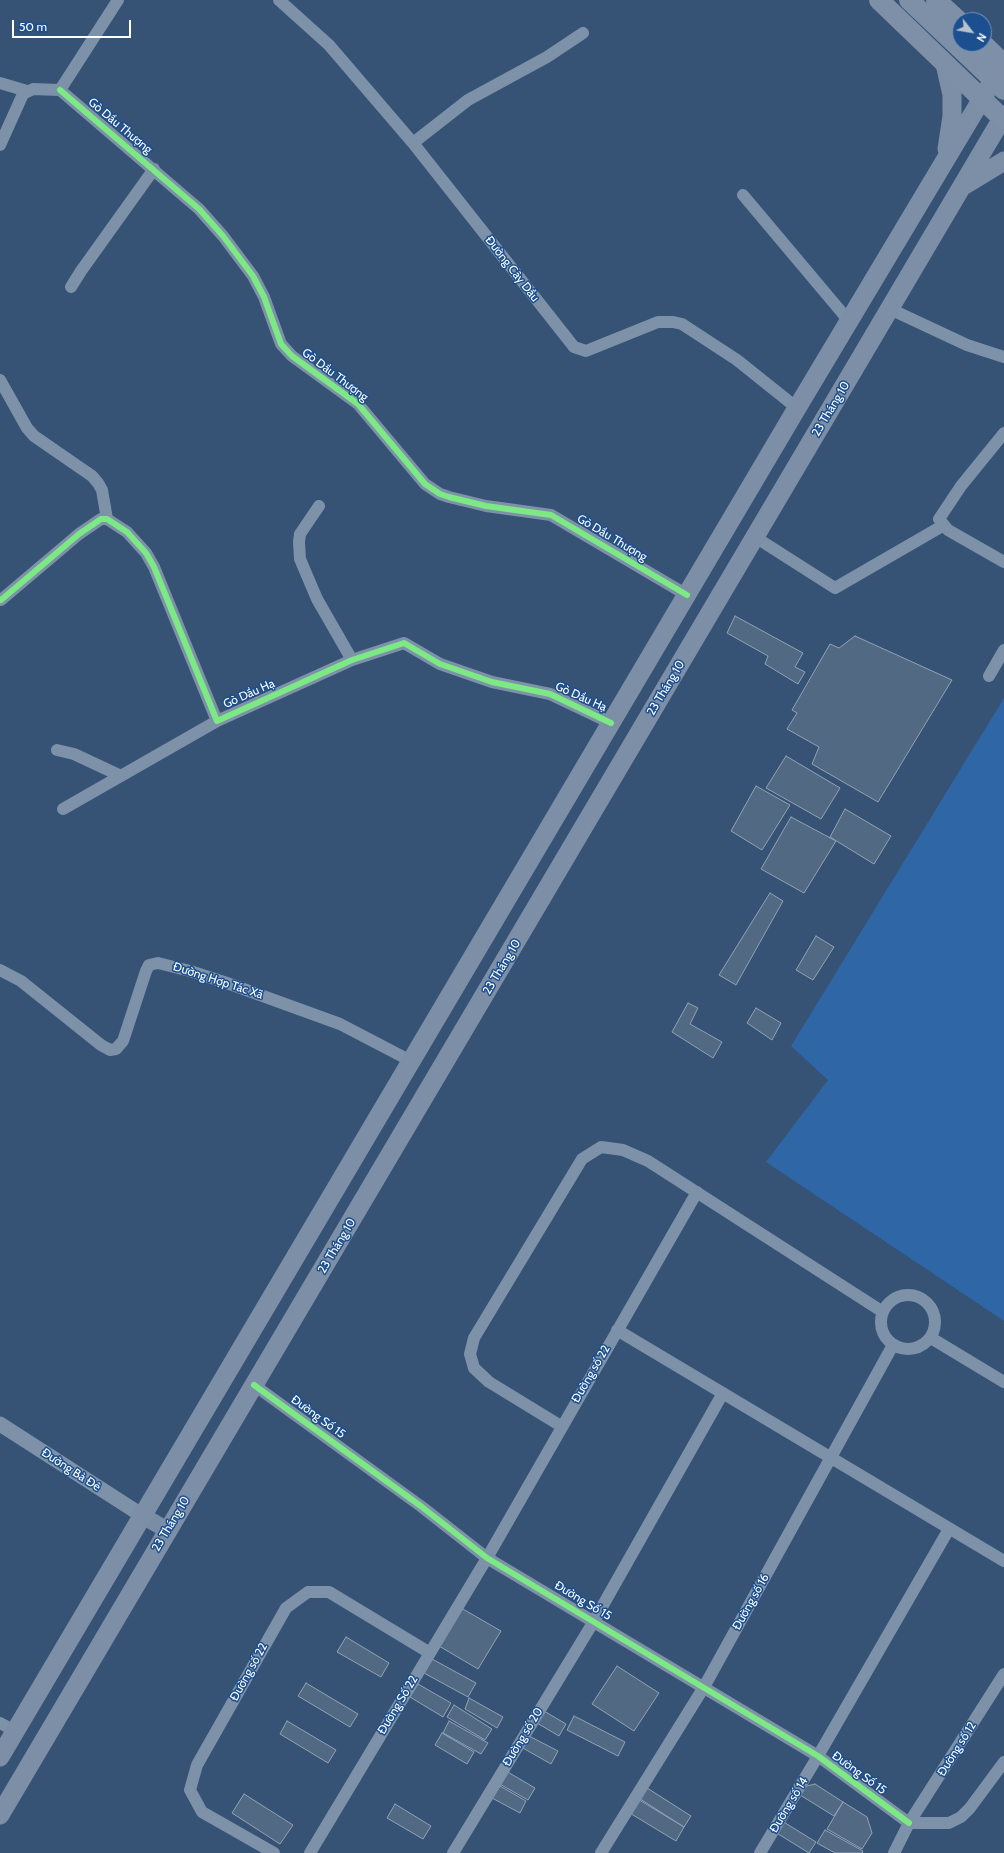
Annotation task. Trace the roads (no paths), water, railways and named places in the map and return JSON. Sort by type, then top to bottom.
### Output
[{"type":"highway","points":[[879,0],[1003,118]]},
{"type":"highway","points":[[909,0],[1004,90]]},
{"type":"highway","points":[[936,0],[952,15]]},
{"type":"highway","points":[[992,52],[1004,63]]},
{"type":"main road","points":[[0,1757],[8,1727],[143,1516],[797,408],[1004,63]]},
{"type":"main road","points":[[945,64],[952,102],[950,137],[945,161]]},
{"type":"main road","name":"23 Tháng 10","points":[[0,1815],[1003,118]]},
{"type":"main road","points":[[961,188],[993,166],[1004,161]]},
{"type":"main road","points":[[143,1516],[168,1530]]},
{"type":"street","points":[[0,145],[18,102],[27,91],[33,89],[60,90],[118,0]]},
{"type":"street","name":"Đường Cây Dầu","points":[[278,0],[329,45],[413,143],[574,347],[586,351],[658,322],[673,322],[682,324],[737,360],[797,408]]},
{"type":"street","points":[[413,143],[468,100],[547,57],[583,33]]},
{"type":"street","points":[[0,83],[27,91]]},
{"type":"street","name":"Gò Dầu Thượng","points":[[60,90],[199,209],[223,236],[252,276],[264,297],[281,344],[292,356],[358,404],[425,484],[440,494],[449,497],[486,506],[551,515],[686,596]]},
{"type":"street","points":[[71,287],[154,169]]},
{"type":"street","points":[[743,195],[849,321]]},
{"type":"street","points":[[890,310],[967,345],[1004,357]]},
{"type":"street","points":[[0,380],[27,428],[34,436],[92,476],[98,483],[102,490],[107,519],[101,519],[79,534],[1,600]]},
{"type":"street","points":[[1004,433],[961,486],[939,518],[948,530],[1004,562]]},
{"type":"street","points":[[318,506],[300,534],[300,558],[317,598],[352,660]]},
{"type":"street","name":"Gò Dầu Hạ","points":[[107,519],[127,532],[146,553],[154,567],[217,721],[352,660],[404,643],[440,664],[492,682],[550,694],[611,723]]},
{"type":"street","points":[[755,537],[834,588],[944,525]]},
{"type":"street","points":[[989,676],[1004,650]]},
{"type":"street","points":[[63,810],[217,721]]},
{"type":"street","points":[[57,750],[74,754],[121,776]]},
{"type":"street","name":"Đường Hợp Tác Xã","points":[[0,970],[21,981],[101,1045],[110,1050],[116,1049],[123,1041],[146,971],[149,965],[158,963],[190,971],[227,983],[340,1024],[411,1061]]},
{"type":"street","points":[[561,1426],[489,1382],[474,1368],[470,1354],[474,1338],[582,1159],[601,1147],[623,1150],[648,1161],[883,1312]]},
{"type":"street","name":"Đường số 22","points":[[487,1558],[561,1426],[697,1192]]},
{"type":"street","points":[[903,1295],[921,1298],[933,1311],[935,1320],[934,1329],[930,1338],[921,1346],[909,1350],[893,1346],[886,1339],[882,1330],[881,1321],[883,1312],[888,1304],[895,1298],[903,1295]]},
{"type":"street","points":[[617,1330],[1004,1561]]},
{"type":"street","points":[[930,1338],[1004,1382]]},
{"type":"street","name":"Đường số 16","points":[[601,1853],[704,1687],[893,1346]]},
{"type":"street","name":"Đường Số 15","points":[[254,1385],[422,1507],[487,1558],[818,1756],[909,1823]]},
{"type":"street","name":"Đường số 20","points":[[453,1853],[594,1621],[723,1393]]},
{"type":"street","name":"Đường Bà Đê","points":[[0,1424],[143,1516]]},
{"type":"street","name":"Đường số 14","points":[[760,1853],[818,1756],[949,1528]]},
{"type":"street","name":"Đường Số 22","points":[[310,1853],[487,1558]]},
{"type":"street","name":"Đường số 22","points":[[274,1853],[202,1812],[190,1790],[197,1765],[286,1608],[308,1592],[329,1592],[430,1653]]},
{"type":"street","name":"Đường số 12","points":[[909,1823],[1004,1674]]},
{"type":"street","points":[[894,1853],[909,1823],[949,1823],[961,1817],[970,1808],[1004,1762]]}]
